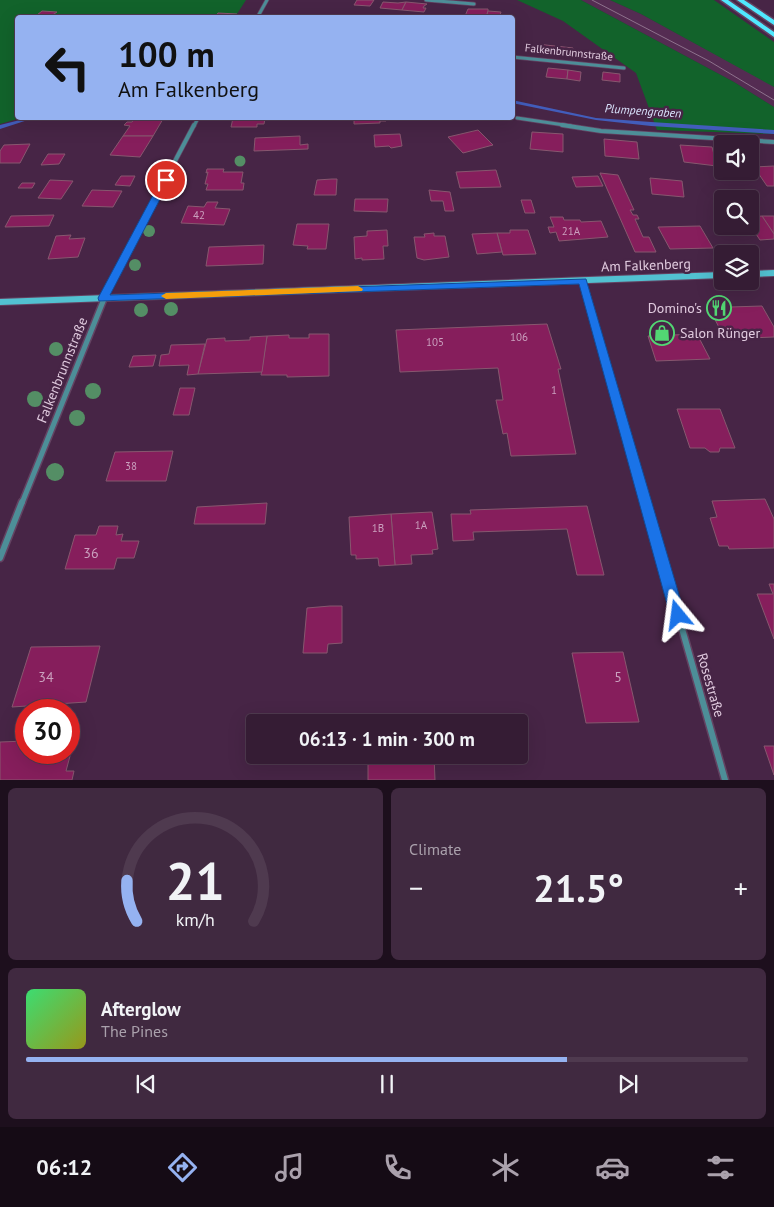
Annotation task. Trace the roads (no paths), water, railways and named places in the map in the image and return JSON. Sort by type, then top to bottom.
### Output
[{"type":"main road","points":[[724,0],[774,35]]},
{"type":"main road","points":[[740,0],[774,23]]},
{"type":"street","points":[[258,15],[267,0]]},
{"type":"street","points":[[426,0],[474,4]]},
{"type":"street","name":"Falkenbrunnstraße","points":[[515,57],[624,68]]},
{"type":"street","points":[[517,118],[601,131],[774,142]]},
{"type":"street","name":"Falkenbrunnstraße","points":[[0,558],[103,298],[197,120]]},
{"type":"street","points":[[759,274],[774,274]]},
{"type":"street","name":"Am Falkenberg","points":[[0,302],[714,276]]},
{"type":"street","name":"Rosestraße","points":[[583,281],[724,780]]},
{"type":"waterway","name":"Plumpengraben","points":[[515,102],[596,119],[774,132]]},
{"type":"waterway","name":"Plumpengraben","points":[[0,127],[25,120]]},
{"type":"tram line","points":[[592,0],[709,61],[774,100]]},
{"type":"place","name":"Domino's","points":[[719,308]]},
{"type":"place","name":"Salon Rünger","points":[[662,333]]}]
